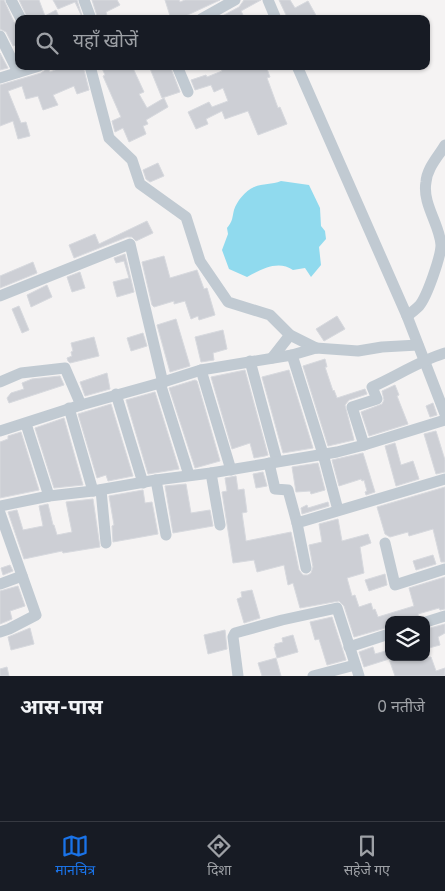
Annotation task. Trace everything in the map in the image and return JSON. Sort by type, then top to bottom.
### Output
[{"type":"street","points":[[11,0],[19,15]]},
{"type":"street","points":[[84,0],[90,15]]},
{"type":"street","points":[[208,15],[234,0]]},
{"type":"street","points":[[268,0],[274,15]]},
{"type":"street","points":[[0,36],[15,66]]},
{"type":"street","points":[[0,78],[25,70]]},
{"type":"street","points":[[91,70],[110,138],[132,160],[140,184],[186,217],[200,261],[228,302],[270,315],[290,335],[316,348]]},
{"type":"street","points":[[179,70],[188,92]]},
{"type":"street","points":[[299,70],[407,316],[445,414]]},
{"type":"street","points":[[407,316],[420,305],[435,272],[441,245],[427,202],[425,183],[428,170],[437,160],[445,145]]},
{"type":"street","points":[[0,296],[130,244],[162,383],[189,475]]},
{"type":"street","points":[[272,358],[290,335]]},
{"type":"street","points":[[0,431],[26,424],[81,404],[162,383],[201,370],[272,358],[316,348],[358,351],[382,347],[418,345]]},
{"type":"street","points":[[364,445],[352,407],[377,399],[372,388],[424,360],[445,353]]},
{"type":"street","points":[[292,354],[338,510]]},
{"type":"street","points":[[250,361],[273,462],[275,489],[288,490],[306,568]]},
{"type":"street","points":[[0,382],[21,372],[64,368],[81,404]]},
{"type":"street","points":[[201,370],[231,470]]},
{"type":"street","points":[[116,394],[143,483]]},
{"type":"street","points":[[69,408],[97,491],[106,543]]},
{"type":"street","points":[[0,506],[49,496],[97,491],[323,454],[364,445],[445,420]]},
{"type":"street","points":[[26,424],[49,496]]},
{"type":"street","points":[[211,473],[220,525]]},
{"type":"street","points":[[297,523],[445,479]]},
{"type":"street","points":[[156,480],[166,535]]},
{"type":"street","points":[[0,632],[36,615],[1,520]]},
{"type":"street","points":[[385,543],[395,584],[445,569]]},
{"type":"street","points":[[0,584],[22,576]]},
{"type":"street","points":[[238,676],[233,636],[236,633],[282,620],[337,608],[359,676]]},
{"type":"street","points":[[430,621],[445,616]]},
{"type":"street","points":[[349,647],[385,635]]},
{"type":"street","points":[[313,676],[355,664]]},
{"type":"water","points":[[281,181],[309,185],[320,208],[321,226],[325,231],[326,239],[319,247],[321,265],[311,277],[305,268],[293,270],[287,267],[276,266],[247,277],[229,269],[222,250],[228,234],[227,228],[237,203],[254,187]]},
{"type":"building","points":[[0,0],[4,0],[15,23],[15,45],[13,46],[6,32],[0,29]]},
{"type":"building","points":[[19,0],[39,0],[45,15],[26,15]]},
{"type":"building","points":[[53,0],[77,0],[82,15],[75,2],[58,9]]},
{"type":"building","points":[[92,0],[117,0],[120,5],[106,12],[107,15],[97,15]]},
{"type":"building","points":[[165,0],[179,0],[180,2],[185,0],[220,0],[188,15],[170,15]]},
{"type":"building","points":[[244,0],[261,0],[241,11],[243,15],[224,15],[239,7]]},
{"type":"building","points":[[279,0],[290,0],[295,8],[308,1],[316,15],[297,15],[286,15]]},
{"type":"building","points":[[56,10],[58,15],[47,15]]},
{"type":"building","points":[[0,53],[8,68],[0,70]]},
{"type":"building","points":[[45,70],[50,72],[55,70],[84,70],[89,90],[77,94],[74,86],[53,95],[58,105],[43,110],[38,96],[26,99],[22,86],[8,91],[21,123],[26,122],[30,136],[18,139],[13,121],[0,126],[0,85],[41,73]]},
{"type":"building","points":[[103,70],[134,70],[144,92],[139,94],[147,108],[164,98],[168,107],[146,120],[148,124],[143,126],[146,134],[129,142],[123,128],[115,132],[112,121],[121,117],[103,76],[105,75]]},
{"type":"building","points":[[151,70],[172,70],[180,92],[162,98]]},
{"type":"building","points":[[267,70],[270,77],[267,78],[278,108],[280,107],[287,124],[258,135],[248,111],[225,119],[222,111],[206,119],[208,124],[196,129],[188,112],[209,102],[212,107],[228,101],[223,88],[214,92],[211,85],[195,90],[191,80],[206,75],[207,77],[222,71]]},
{"type":"building","points":[[158,163],[164,176],[150,182],[146,179],[143,170]]},
{"type":"building","points":[[147,221],[153,233],[136,241],[132,237],[127,237],[74,258],[69,245],[95,234],[99,244]]},
{"type":"building","points":[[125,254],[134,292],[117,297],[113,282],[129,278],[124,261],[116,263],[114,258]]},
{"type":"building","points":[[164,256],[170,278],[197,270],[204,289],[207,288],[215,315],[199,320],[198,316],[191,319],[185,301],[174,304],[174,301],[154,307],[152,305],[142,262]]},
{"type":"building","points":[[33,262],[37,273],[0,288],[0,276]]},
{"type":"building","points":[[80,272],[85,288],[72,292],[67,277]]},
{"type":"building","points":[[47,285],[52,297],[31,307],[27,295]]},
{"type":"building","points":[[19,306],[29,330],[22,333],[12,309]]},
{"type":"building","points":[[337,316],[345,329],[324,341],[316,329]]},
{"type":"building","points":[[176,319],[190,366],[170,372],[157,325]]},
{"type":"building","points":[[223,330],[227,349],[213,353],[214,360],[201,362],[195,337]]},
{"type":"building","points":[[143,333],[147,346],[131,351],[127,338]]},
{"type":"building","points":[[94,337],[99,356],[70,363],[68,361],[67,358],[72,356],[71,352],[73,351],[71,343]]},
{"type":"building","points":[[325,359],[327,367],[325,367],[337,398],[365,389],[367,394],[349,400],[345,405],[354,440],[328,446],[303,366]]},
{"type":"building","points":[[245,370],[268,455],[254,458],[250,443],[232,449],[211,377]]},
{"type":"building","points":[[289,370],[313,448],[283,453],[262,377]]},
{"type":"building","points":[[107,373],[110,389],[85,396],[80,382]]},
{"type":"building","points":[[60,376],[64,385],[9,403],[7,398],[11,393],[24,389],[22,383],[32,379]]},
{"type":"building","points":[[197,381],[220,461],[195,468],[169,388]]},
{"type":"building","points":[[395,385],[399,395],[397,396],[408,424],[369,436],[361,412],[382,404],[384,400],[382,391]]},
{"type":"building","points":[[155,392],[179,469],[148,474],[126,400]]},
{"type":"building","points":[[433,403],[437,415],[430,417],[426,406]]},
{"type":"building","points":[[111,404],[133,476],[108,481],[106,475],[97,478],[78,414]]},
{"type":"building","points":[[64,418],[83,485],[54,488],[35,428]]},
{"type":"building","points":[[436,431],[445,460],[445,472],[436,474],[424,434]]},
{"type":"building","points":[[21,432],[39,490],[0,498],[0,442],[8,439],[8,436]]},
{"type":"building","points":[[395,443],[401,465],[413,461],[419,479],[396,486],[385,446]]},
{"type":"building","points":[[363,453],[375,492],[366,495],[365,492],[367,491],[364,480],[362,481],[361,479],[339,486],[332,460]]},
{"type":"building","points":[[318,463],[325,490],[311,494],[310,491],[296,492],[292,467]]},
{"type":"building","points":[[263,472],[267,486],[256,488],[253,474]]},
{"type":"building","points":[[236,476],[238,490],[244,489],[247,512],[242,513],[246,541],[291,532],[299,570],[303,575],[311,573],[313,567],[309,545],[322,542],[319,524],[338,519],[342,541],[368,534],[371,543],[360,547],[364,573],[347,578],[352,596],[355,595],[359,607],[371,603],[378,617],[414,606],[409,588],[445,577],[445,609],[440,610],[439,608],[418,614],[418,616],[385,616],[385,628],[354,637],[344,606],[339,601],[300,608],[293,583],[288,585],[284,565],[257,572],[254,560],[233,563],[222,492],[227,491],[225,478]]},
{"type":"building","points":[[186,484],[191,513],[210,510],[213,526],[173,533],[165,486]]},
{"type":"building","points":[[445,487],[445,562],[441,562],[433,529],[409,536],[408,532],[390,537],[385,534],[377,507]]},
{"type":"building","points":[[143,490],[145,503],[152,502],[158,534],[113,542],[112,526],[114,525],[109,496]]},
{"type":"building","points":[[93,499],[100,547],[63,553],[62,551],[24,559],[8,512],[17,510],[23,530],[43,526],[39,506],[48,504],[57,535],[72,532],[66,502]]},
{"type":"building","points":[[328,502],[329,506],[302,514],[301,508],[307,505],[308,508]]},
{"type":"building","points":[[433,555],[436,564],[416,570],[413,561]]},
{"type":"building","points":[[10,565],[13,571],[3,575],[1,568]]},
{"type":"building","points":[[385,574],[387,585],[369,591],[365,580]]},
{"type":"building","points":[[18,586],[25,606],[10,611],[12,619],[0,624],[0,591]]},
{"type":"building","points":[[252,590],[260,618],[244,623],[237,599],[242,597],[241,592]]},
{"type":"building","points":[[332,617],[346,660],[327,665],[319,639],[315,640],[310,622]]},
{"type":"building","points":[[445,624],[445,633],[438,637],[440,645],[430,648],[430,628]]},
{"type":"building","points":[[30,628],[34,644],[11,650],[8,637]]},
{"type":"building","points":[[225,630],[227,649],[208,654],[204,635]]},
{"type":"building","points":[[293,635],[298,652],[277,658],[275,644],[283,642],[282,638]]},
{"type":"building","points":[[373,647],[375,654],[385,651],[385,660],[364,667],[359,652]]},
{"type":"building","points":[[431,657],[436,671],[445,668],[445,676],[395,676],[390,661],[430,661]]},
{"type":"building","points":[[276,658],[281,676],[262,676],[258,663]]},
{"type":"building","points":[[7,667],[9,676],[0,676],[0,669]]}]
